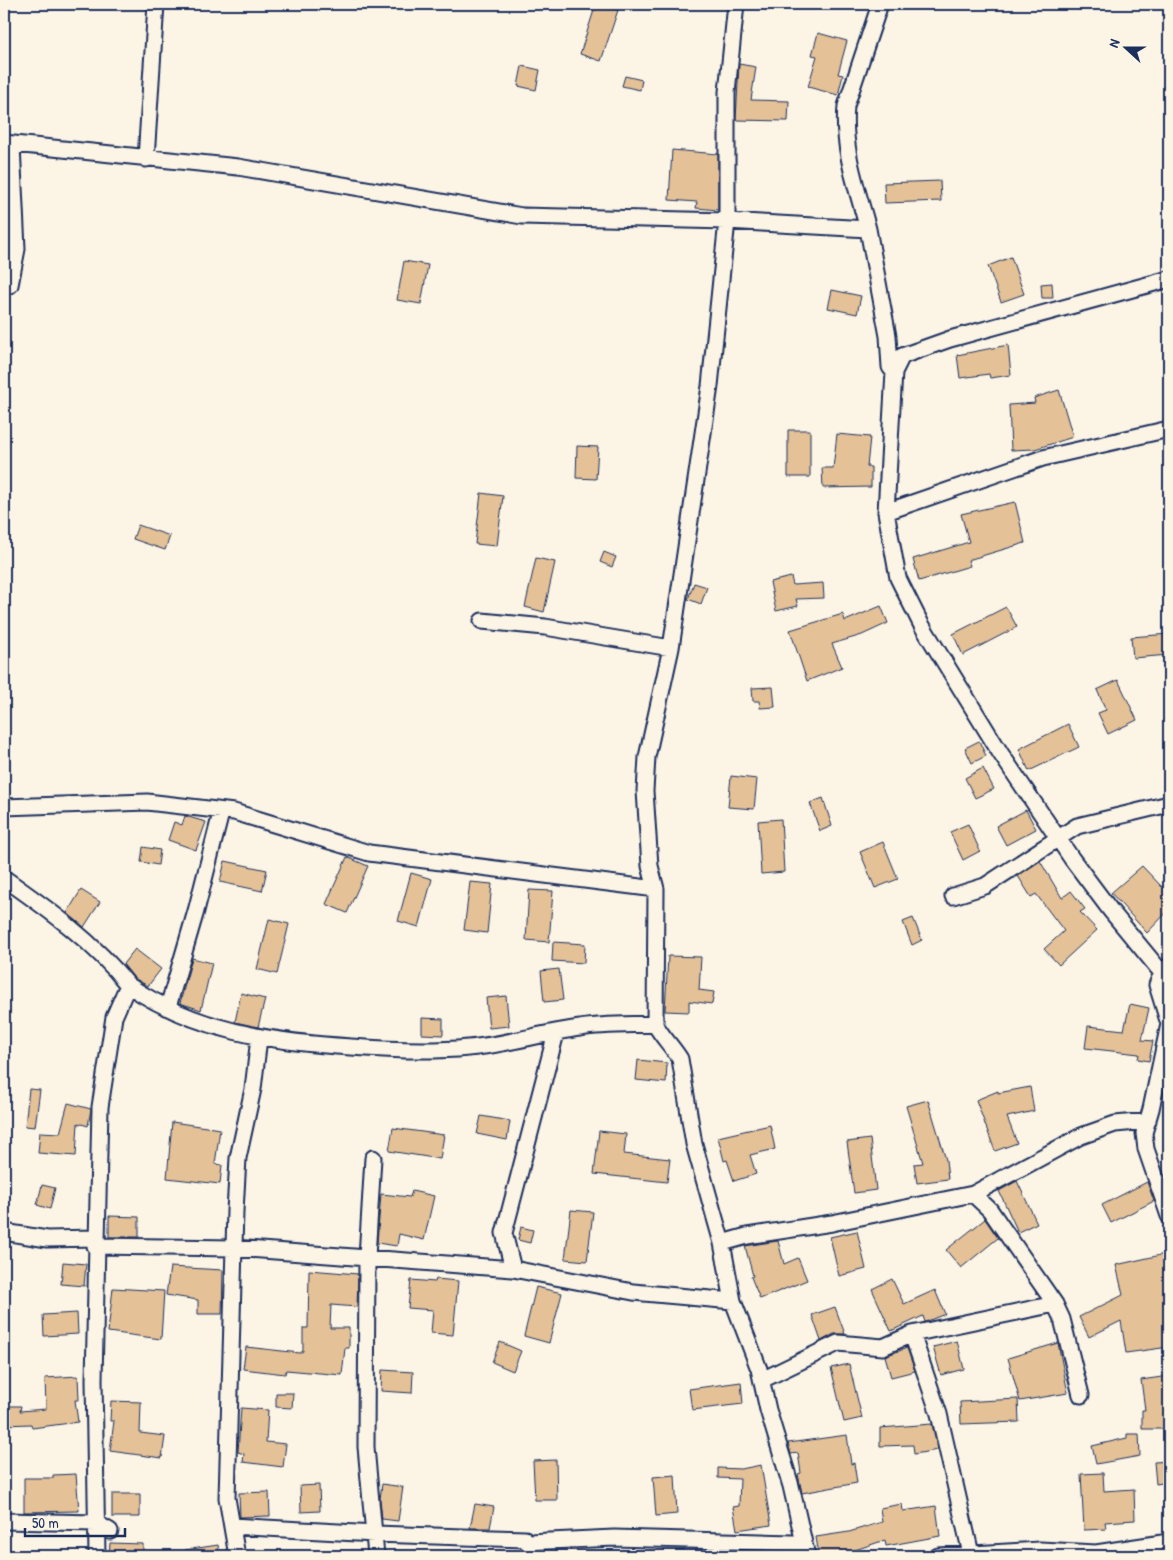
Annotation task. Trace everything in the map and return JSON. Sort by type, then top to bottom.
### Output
[{"type":"street","points":[[146,159],[156,4]]},
{"type":"street","points":[[736,4],[727,92],[728,221],[710,386],[671,648],[647,757],[645,792],[650,866],[656,889],[655,1024],[663,1038],[675,1050],[680,1059],[694,1144],[722,1243],[734,1301],[762,1380],[791,1486],[805,1551]]},
{"type":"street","points":[[880,4],[846,106],[844,140],[868,229],[888,336],[890,367],[894,372]]},
{"type":"street","points":[[4,285],[10,285],[17,249],[8,144],[238,167],[522,216],[728,221],[868,229]]},
{"type":"street","points":[[1169,279],[950,339],[902,356],[894,372],[886,512],[898,578],[921,624],[1001,754],[1058,839],[1111,911],[1166,970],[1157,985],[1169,1024],[1144,1133],[1146,1149],[1169,1216]]},
{"type":"street","points":[[886,512],[1043,458],[1169,429]]},
{"type":"street","points":[[482,621],[545,627],[671,648]]},
{"type":"street","points":[[4,807],[147,802],[220,810],[234,812],[369,853],[656,889]]},
{"type":"street","points":[[953,896],[985,886],[1077,826],[1169,804]]},
{"type":"street","points":[[168,1007],[196,911],[220,817]]},
{"type":"street","points":[[4,878],[55,914],[112,964],[128,985],[142,995],[198,1021],[258,1038],[400,1051],[469,1048],[581,1027],[655,1024]]},
{"type":"street","points":[[97,1556],[96,1242],[100,1107],[114,1017],[128,985]]},
{"type":"street","points":[[513,1269],[504,1233],[556,1033]]},
{"type":"street","points":[[237,1556],[227,1498],[226,1469],[234,1248],[238,1158],[253,1089],[258,1038]]},
{"type":"street","points":[[722,1243],[747,1236],[832,1222],[973,1194],[1081,1136],[1115,1124],[1148,1121]]},
{"type":"street","points":[[372,1158],[367,1257],[366,1447],[376,1556]]},
{"type":"street","points":[[973,1194],[990,1210],[1056,1304],[1062,1319],[1081,1396]]},
{"type":"street","points":[[4,1232],[47,1239],[234,1248],[513,1269],[633,1292],[734,1301]]},
{"type":"street","points":[[762,1380],[838,1343],[883,1346],[912,1334],[1056,1304]]},
{"type":"street","points":[[912,1334],[939,1414],[972,1554]]},
{"type":"street","points":[[4,1521],[96,1523],[110,1531]]},
{"type":"street","points":[[232,1526],[525,1540],[529,1549],[614,1538],[793,1542],[805,1551]]},
{"type":"street","points":[[938,1556],[1040,1550],[1096,1553],[1169,1542]]},
{"type":"building","points":[[596,4],[618,10],[601,61],[580,54]]},
{"type":"building","points":[[818,33],[847,41],[838,74],[843,75],[838,95],[808,87],[817,56],[812,55]]},
{"type":"building","points":[[739,64],[756,67],[751,100],[789,101],[788,121],[736,120]]},
{"type":"building","points":[[522,66],[540,70],[536,90],[518,86]]},
{"type":"building","points":[[625,76],[642,80],[640,90],[622,86]]},
{"type":"building","points":[[672,150],[718,154],[718,210],[696,208],[697,202],[669,200]]},
{"type":"building","points":[[940,181],[941,201],[885,203],[884,183]]},
{"type":"building","points":[[1011,257],[1024,294],[1001,302],[988,266]]},
{"type":"building","points":[[404,261],[428,265],[421,304],[397,300]]},
{"type":"building","points":[[1052,283],[1053,298],[1042,298],[1041,284]]},
{"type":"building","points":[[832,290],[861,296],[857,314],[828,308]]},
{"type":"building","points":[[1008,345],[1011,375],[990,378],[989,374],[960,378],[957,355]]},
{"type":"building","points":[[1059,390],[1073,437],[1035,449],[1011,450],[1009,405],[1035,403],[1034,398]]},
{"type":"building","points":[[788,430],[810,430],[810,477],[788,477]]},
{"type":"building","points":[[837,434],[870,437],[867,467],[871,467],[871,487],[823,488],[822,468],[833,468]]},
{"type":"building","points":[[577,446],[598,447],[596,479],[576,478]]},
{"type":"building","points":[[481,493],[503,496],[497,546],[475,544]]},
{"type":"building","points":[[1015,502],[1025,543],[968,560],[970,566],[919,581],[913,559],[969,542],[961,514]]},
{"type":"building","points":[[138,525],[170,536],[165,550],[133,539]]},
{"type":"building","points":[[604,552],[616,557],[612,567],[600,562]]},
{"type":"building","points":[[536,558],[555,562],[544,612],[525,607]]},
{"type":"building","points":[[791,577],[793,585],[823,583],[824,598],[796,599],[798,606],[776,611],[770,582]]},
{"type":"building","points":[[694,583],[707,587],[701,604],[688,599]]},
{"type":"building","points":[[881,606],[888,623],[862,635],[832,644],[842,667],[807,681],[790,630],[843,614],[845,621]]},
{"type":"building","points":[[1006,607],[1017,627],[963,655],[953,634]]},
{"type":"building","points":[[1169,634],[1169,655],[1133,658],[1131,637]]},
{"type":"building","points":[[1118,680],[1137,720],[1108,734],[1098,713],[1106,710],[1097,690]]},
{"type":"building","points":[[773,687],[775,707],[760,708],[759,701],[753,701],[752,688]]},
{"type":"building","points":[[1068,724],[1079,747],[1029,771],[1019,749]]},
{"type":"building","points":[[979,741],[986,756],[972,763],[965,748]]},
{"type":"building","points":[[983,768],[994,789],[975,798],[965,778]]},
{"type":"building","points":[[731,776],[757,779],[754,809],[728,807]]},
{"type":"building","points":[[823,798],[832,826],[820,831],[810,803]]},
{"type":"building","points":[[1026,810],[1036,829],[1006,845],[996,826]]},
{"type":"building","points":[[185,816],[206,822],[196,850],[168,840],[174,822],[182,825]]},
{"type":"building","points":[[781,819],[784,872],[761,874],[758,821]]},
{"type":"building","points":[[968,824],[980,851],[963,860],[950,832]]},
{"type":"building","points":[[883,842],[898,879],[875,888],[860,852]]},
{"type":"building","points":[[143,847],[160,850],[158,865],[141,862]]},
{"type":"building","points":[[347,857],[368,866],[347,913],[326,904]]},
{"type":"building","points":[[225,861],[267,870],[262,891],[220,882]]},
{"type":"building","points":[[1040,861],[1062,898],[1071,891],[1085,909],[1080,912],[1097,930],[1059,965],[1044,949],[1064,931],[1036,894],[1031,897],[1018,876]]},
{"type":"building","points":[[1142,866],[1162,887],[1169,879],[1169,910],[1147,933],[1111,893]]},
{"type":"building","points":[[411,873],[432,879],[419,927],[398,921]]},
{"type":"building","points":[[470,882],[492,884],[487,933],[464,930]]},
{"type":"building","points":[[81,890],[100,902],[84,927],[67,913]]},
{"type":"building","points":[[529,890],[553,891],[549,942],[526,940]]},
{"type":"building","points":[[913,918],[922,940],[912,945],[903,922]]},
{"type":"building","points":[[269,919],[289,924],[277,974],[257,969]]},
{"type":"building","points":[[553,942],[585,944],[584,963],[552,961]]},
{"type":"building","points":[[135,949],[161,969],[148,986],[134,978],[123,964]]},
{"type":"building","points":[[668,956],[701,957],[699,990],[714,992],[712,1004],[689,1001],[689,1012],[665,1011]]},
{"type":"building","points":[[192,958],[212,963],[201,1010],[180,1003]]},
{"type":"building","points":[[559,969],[563,1000],[544,1002],[541,971]]},
{"type":"building","points":[[241,993],[265,999],[258,1027],[235,1022]]},
{"type":"building","points":[[506,996],[509,1026],[489,1028],[486,998]]},
{"type":"building","points":[[1130,1004],[1149,1008],[1142,1040],[1153,1041],[1149,1061],[1138,1059],[1139,1054],[1085,1048],[1088,1026],[1124,1030]]},
{"type":"building","points":[[422,1018],[443,1019],[443,1035],[422,1034]]},
{"type":"building","points":[[638,1060],[667,1063],[666,1083],[636,1080]]},
{"type":"building","points":[[1030,1087],[1034,1111],[1007,1117],[1017,1143],[995,1151],[976,1100],[998,1091],[998,1093]]},
{"type":"building","points":[[29,1089],[40,1090],[35,1127],[25,1126]]},
{"type":"building","points":[[928,1100],[946,1160],[948,1179],[917,1183],[914,1164],[923,1163],[906,1106]]},
{"type":"building","points":[[68,1103],[91,1109],[88,1126],[78,1123],[76,1156],[38,1153],[40,1132],[60,1133]]},
{"type":"building","points":[[481,1116],[510,1121],[507,1140],[477,1134]]},
{"type":"building","points":[[172,1122],[220,1129],[215,1164],[222,1165],[220,1184],[167,1178]]},
{"type":"building","points":[[770,1125],[775,1149],[750,1155],[756,1174],[734,1181],[727,1160],[724,1161],[718,1137]]},
{"type":"building","points":[[393,1128],[444,1135],[440,1159],[389,1151]]},
{"type":"building","points":[[599,1131],[626,1134],[624,1154],[670,1159],[667,1182],[594,1174]]},
{"type":"building","points":[[870,1139],[876,1190],[854,1193],[847,1142]]},
{"type":"building","points":[[1017,1181],[1037,1223],[1018,1232],[999,1191]]},
{"type":"building","points":[[1147,1182],[1154,1201],[1111,1223],[1102,1205]]},
{"type":"building","points":[[42,1185],[55,1188],[50,1209],[37,1205]]},
{"type":"building","points":[[412,1191],[434,1196],[424,1240],[399,1234],[397,1246],[377,1243],[381,1194],[410,1197]]},
{"type":"building","points":[[571,1210],[593,1212],[587,1261],[565,1259]]},
{"type":"building","points":[[109,1216],[139,1217],[139,1237],[109,1237]]},
{"type":"building","points":[[985,1219],[998,1238],[961,1268],[946,1250]]},
{"type":"building","points":[[521,1227],[533,1230],[530,1243],[518,1240]]},
{"type":"building","points":[[857,1231],[866,1269],[839,1276],[830,1237]]},
{"type":"building","points":[[778,1241],[784,1264],[798,1258],[807,1280],[760,1299],[751,1277],[753,1276],[745,1246]]},
{"type":"building","points":[[1165,1254],[1169,1275],[1169,1347],[1126,1353],[1121,1321],[1089,1337],[1079,1317],[1123,1295],[1116,1265]]},
{"type":"building","points":[[63,1262],[86,1264],[84,1286],[61,1284]]},
{"type":"building","points":[[170,1267],[223,1270],[222,1314],[198,1314],[198,1300],[166,1295]]},
{"type":"building","points":[[309,1270],[358,1274],[357,1307],[331,1305],[330,1328],[349,1328],[349,1348],[345,1348],[342,1375],[286,1370],[285,1374],[243,1369],[246,1347],[300,1353],[303,1351],[303,1328],[308,1328]]},
{"type":"building","points":[[436,1279],[458,1281],[453,1335],[431,1333],[433,1310],[408,1308],[411,1280],[435,1282]]},
{"type":"building","points":[[892,1279],[904,1304],[935,1290],[945,1314],[925,1322],[923,1316],[891,1331],[872,1289]]},
{"type":"building","points":[[536,1287],[562,1293],[549,1343],[524,1336]]},
{"type":"building","points":[[113,1288],[164,1291],[161,1339],[108,1332]]},
{"type":"building","points":[[835,1307],[845,1334],[834,1334],[821,1341],[812,1315]]},
{"type":"building","points":[[77,1313],[78,1334],[44,1336],[43,1315]]},
{"type":"building","points":[[957,1341],[964,1369],[941,1375],[933,1347]]},
{"type":"building","points":[[500,1342],[521,1351],[513,1371],[492,1362]]},
{"type":"building","points":[[1058,1343],[1068,1393],[1020,1401],[1008,1358]]},
{"type":"building","points":[[907,1348],[915,1371],[891,1377],[885,1356]]},
{"type":"building","points":[[849,1364],[862,1418],[844,1422],[831,1368]]},
{"type":"building","points":[[382,1370],[413,1372],[412,1393],[381,1391]]},
{"type":"building","points":[[78,1376],[79,1400],[75,1400],[78,1422],[32,1428],[31,1424],[4,1425],[4,1406],[21,1406],[20,1411],[46,1409],[45,1378]]},
{"type":"building","points":[[1169,1376],[1169,1429],[1142,1429],[1142,1410],[1145,1410],[1141,1380]]},
{"type":"building","points":[[741,1382],[743,1404],[692,1410],[689,1389]]},
{"type":"building","points":[[276,1393],[293,1393],[292,1408],[276,1407]]},
{"type":"building","points":[[1018,1399],[1019,1422],[961,1424],[960,1402]]},
{"type":"building","points":[[111,1401],[141,1402],[140,1433],[165,1436],[162,1458],[110,1451],[114,1421],[110,1421]]},
{"type":"building","points":[[241,1408],[268,1410],[266,1442],[286,1444],[283,1467],[243,1462],[244,1454],[238,1452]]},
{"type":"building","points":[[932,1424],[938,1450],[914,1454],[913,1445],[880,1446],[880,1428]]},
{"type":"building","points":[[1127,1434],[1139,1434],[1140,1456],[1096,1464],[1092,1446],[1127,1438]]},
{"type":"building","points":[[847,1435],[851,1464],[854,1463],[857,1483],[802,1493],[798,1474],[801,1473],[798,1453],[791,1454],[788,1443]]},
{"type":"building","points":[[556,1460],[557,1500],[535,1500],[533,1461]]},
{"type":"building","points":[[1169,1461],[1169,1482],[1156,1484],[1154,1462]]},
{"type":"building","points":[[761,1465],[771,1525],[737,1530],[733,1507],[739,1506],[740,1479],[718,1478],[718,1468],[741,1469]]},
{"type":"building","points":[[1103,1473],[1104,1491],[1134,1489],[1135,1520],[1105,1522],[1106,1529],[1084,1530],[1081,1474]]},
{"type":"building","points":[[76,1474],[79,1511],[24,1512],[24,1478],[53,1478],[53,1475]]},
{"type":"building","points":[[675,1475],[677,1514],[656,1516],[653,1477]]},
{"type":"building","points":[[382,1484],[403,1487],[398,1521],[382,1519],[380,1499]]},
{"type":"building","points":[[319,1485],[320,1511],[301,1512],[300,1486]]},
{"type":"building","points":[[269,1492],[270,1516],[240,1517],[239,1493]]},
{"type":"building","points":[[112,1494],[140,1494],[140,1517],[112,1517]]},
{"type":"building","points":[[475,1504],[494,1507],[490,1528],[470,1528]]},
{"type":"building","points":[[902,1504],[903,1511],[936,1506],[940,1536],[886,1546],[885,1540],[852,1552],[819,1556],[816,1537],[849,1532],[882,1522],[880,1508]]},
{"type":"building","points":[[110,1543],[143,1544],[143,1556],[109,1556]]},
{"type":"building","points":[[218,1545],[220,1556],[186,1556],[185,1550]]}]
